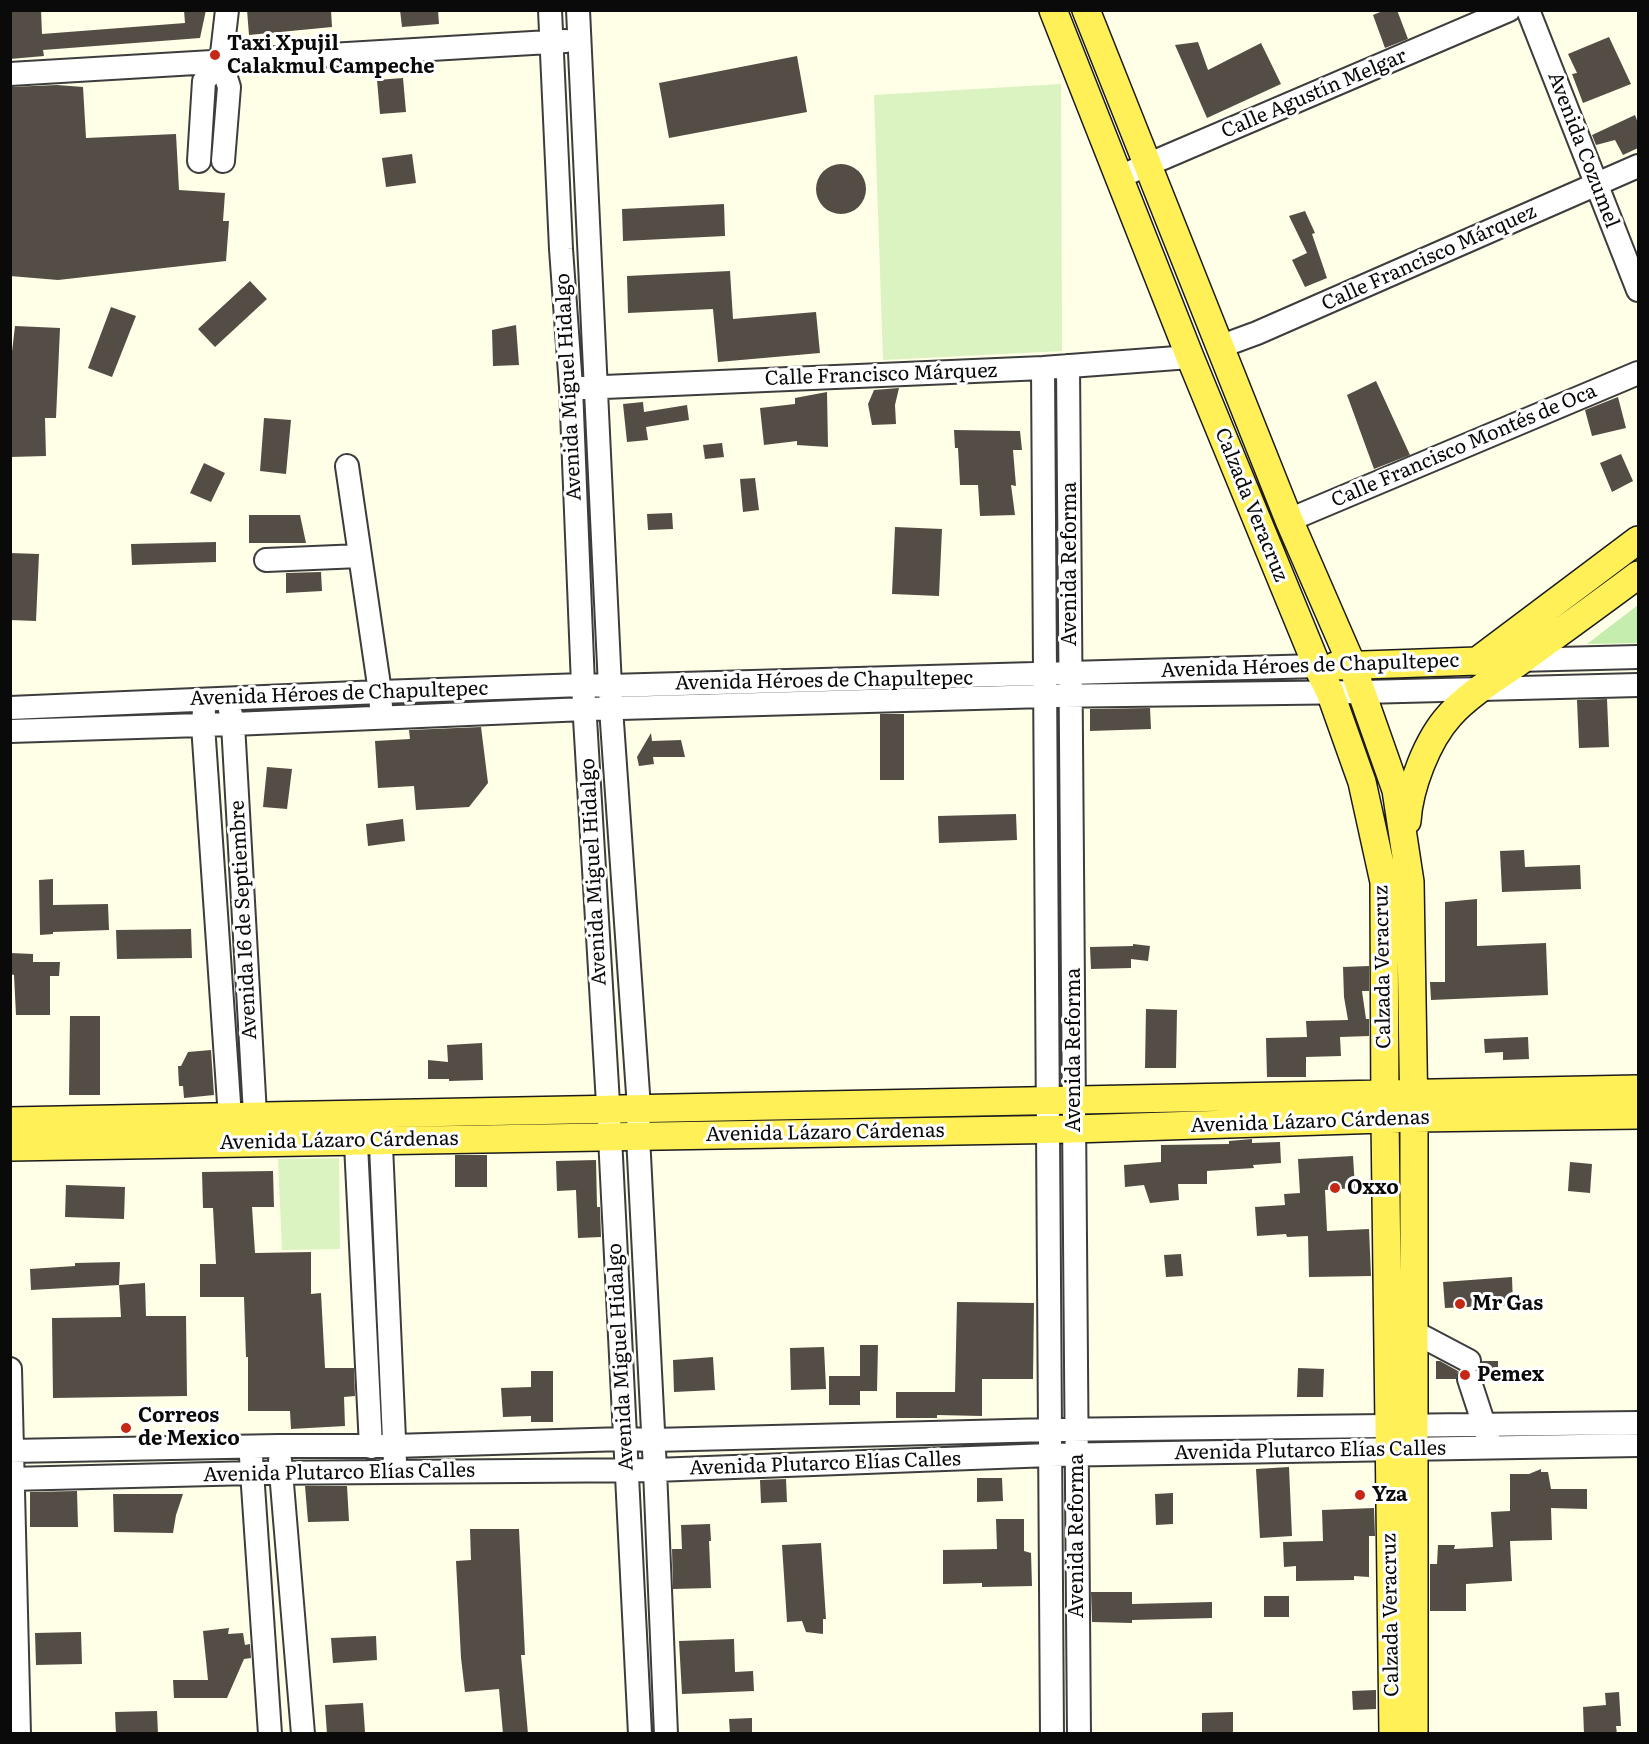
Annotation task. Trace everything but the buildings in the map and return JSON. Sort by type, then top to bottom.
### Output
[{"type":"main road","name":"Calzada Veracruz","points":[[1053,10],[1190,357],[1317,666],[1330,692],[1362,782],[1384,882],[1384,1107],[1414,1734]]},
{"type":"main road","name":"Calzada Veracruz","points":[[1086,10],[1289,520],[1363,692],[1396,790],[1410,882],[1414,1332],[1401,1437],[1393,1734]]},
{"type":"main road","points":[[1477,661],[1638,540]]},
{"type":"main road","points":[[1406,855],[1408,811],[1429,745],[1450,716],[1480,689],[1638,575]]},
{"type":"main road","name":"Avenida Héroes de Chapultepec","points":[[1317,666],[1477,661]]},
{"type":"main road","name":"Avenida Lázaro Cárdenas","points":[[10,1147],[1061,1129],[1638,1089]]},
{"type":"main road","name":"Avenida Lázaro Cárdenas","points":[[10,1121],[1061,1100],[1384,1107]]},
{"type":"main road","name":"Avenida Lázaro Cárdenas","points":[[1413,1106],[1638,1115]]},
{"type":"street","points":[[223,161],[229,87],[220,62],[227,10]]},
{"type":"street","name":"Avenida Miguel Hidalgo","points":[[549,10],[561,249],[571,387],[583,685],[610,1137],[640,1734]]},
{"type":"street","name":"Avenida Miguel Hidalgo","points":[[578,10],[611,697],[639,1108],[638,1136],[666,1734]]},
{"type":"street","name":"Calle Agustín Melgar","points":[[1119,177],[1509,10]]},
{"type":"street","name":"Avenida Cozumel","points":[[1528,10],[1638,290]]},
{"type":"street","points":[[10,74],[580,40]]},
{"type":"street","points":[[199,161],[204,81],[220,62]]},
{"type":"street","name":"Calle Francisco Márquez","points":[[1219,347],[1257,333],[1638,166]]},
{"type":"street","name":"Calle Francisco Márquez","points":[[571,387],[596,388],[1043,368],[1190,357]]},
{"type":"street","name":"Avenida Reforma","points":[[1052,1734],[1050,1430],[1061,1129],[1071,697],[1068,366]]},
{"type":"street","name":"Avenida Reforma","points":[[1043,368],[1045,686],[1061,1100]]},
{"type":"street","name":"Calle Francisco Montés de Oca","points":[[1289,520],[1638,373]]},
{"type":"street","points":[[347,466],[380,692],[381,718]]},
{"type":"street","points":[[266,560],[360,556]]},
{"type":"street","name":"Avenida Héroes de Chapultepec","points":[[1477,661],[1638,657]]},
{"type":"street","name":"Avenida Héroes de Chapultepec","points":[[1045,686],[1071,673],[1317,666]]},
{"type":"street","name":"Avenida Héroes de Chapultepec","points":[[10,708],[583,685],[611,697]]},
{"type":"street","name":"Avenida Héroes de Chapultepec","points":[[10,731],[585,709],[611,697],[1045,686],[1071,697],[1638,685]]},
{"type":"street","name":"Avenida 16 de Septiembre","points":[[228,698],[233,724],[242,1116]]},
{"type":"street","name":"Avenida 16 de Septiembre","points":[[205,699],[203,725],[245,1143]]},
{"type":"street","points":[[367,1114],[381,1141],[395,1472]]},
{"type":"street","points":[[367,1114],[354,1141],[371,1447]]},
{"type":"street","name":"Avenida Reforma","points":[[1061,1129],[1077,1430],[1079,1734]]},
{"type":"street","points":[[1414,1332],[1469,1370],[1491,1447]]},
{"type":"street","points":[[10,1369],[19,1734]]},
{"type":"street","name":"Avenida Plutarco Elías Calles","points":[[12,1479],[253,1473],[655,1470],[1050,1455],[1077,1456],[1401,1437],[1484,1425],[1638,1423]]},
{"type":"street","name":"Avenida Plutarco Elías Calles","points":[[12,1451],[279,1446],[371,1447],[624,1438],[653,1440],[1050,1430],[1401,1437],[1491,1447],[1638,1445]]},
{"type":"street","points":[[279,1446],[303,1734]]},
{"type":"street","points":[[249,1447],[253,1473],[270,1734]]},
{"type":"street","points":[[634,1604],[660,1603]]},
{"type":"green space","points":[[1061,84],[1062,351],[883,360],[874,95]]},
{"type":"green space","points":[[1638,605],[1638,643],[1587,644]]},
{"type":"green space","points":[[339,1158],[340,1249],[282,1250],[278,1159]]},
{"type":"place","name":"Taxi Xpujil Calakmul Campeche","points":[[215,55]]},
{"type":"place","name":"Oxxo","points":[[1335,1188]]},
{"type":"place","name":"Mr Gas","points":[[1460,1304]]},
{"type":"place","name":"Pemex","points":[[1465,1375]]},
{"type":"place","name":"Correos de Mexico","points":[[126,1428]]},
{"type":"place","name":"Yza","points":[[1360,1495]]}]
